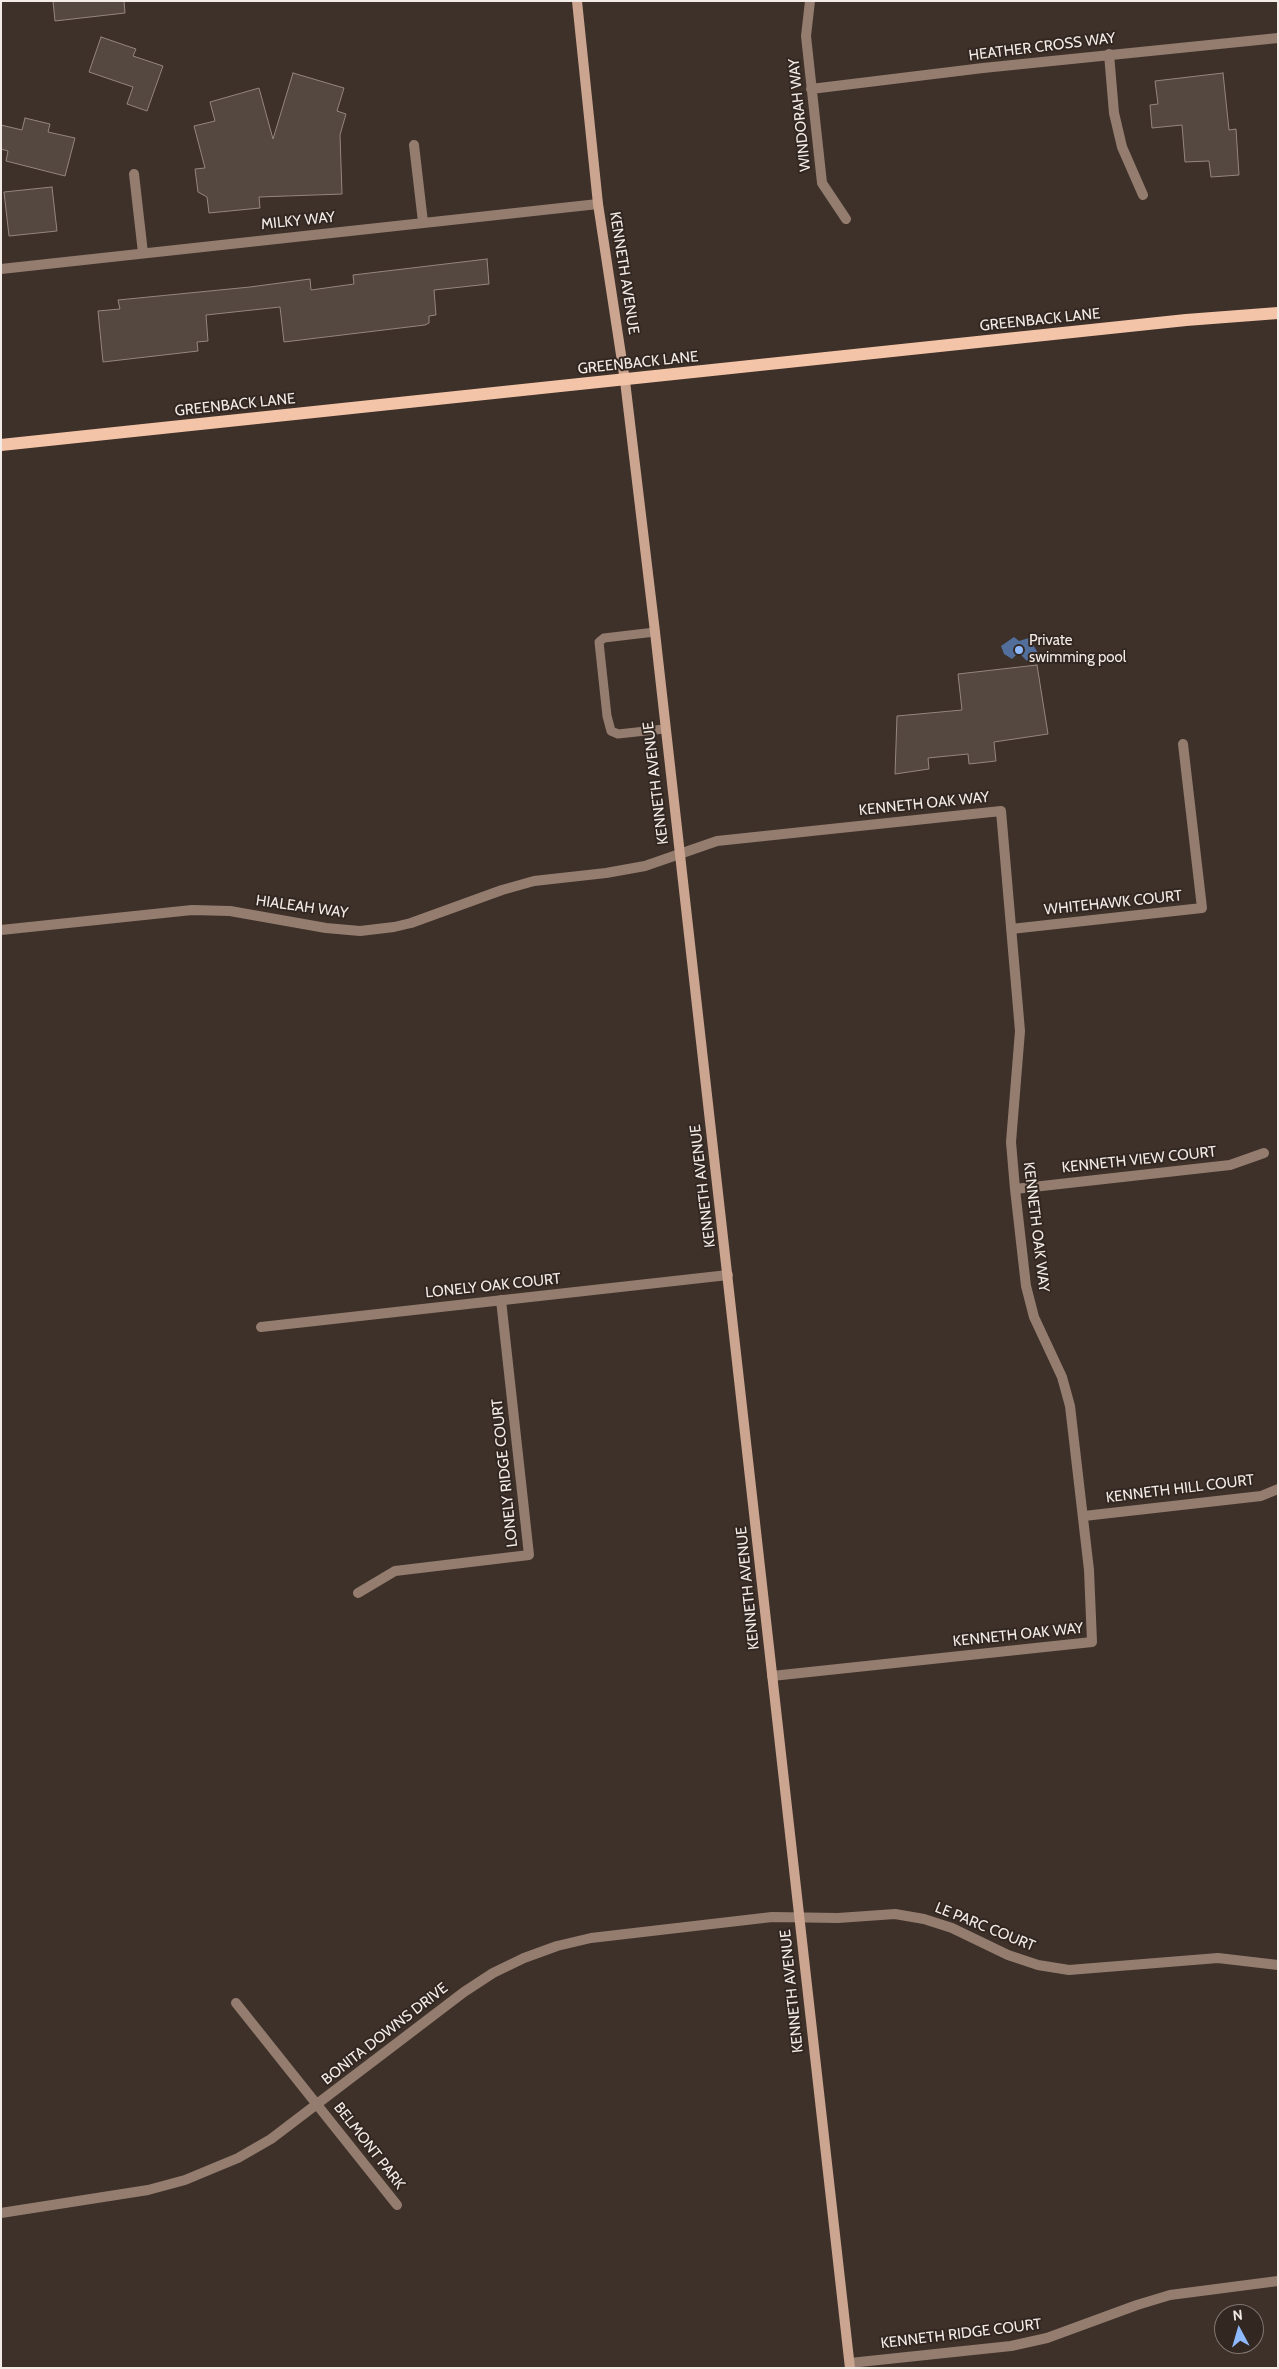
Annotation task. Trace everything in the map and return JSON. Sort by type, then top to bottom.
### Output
[{"type":"main road","name":"KENNETH AVENUE","points":[[576,1],[598,204],[625,381],[655,632],[664,729],[728,1275],[850,2366]]},
{"type":"main road","name":"GREENBACK LANE","points":[[1,445],[625,381],[1186,320],[1278,313]]},
{"type":"street","name":"WINDORAH WAY","points":[[810,1],[806,36],[822,183],[846,219]]},
{"type":"street","name":"HEATHER CROSS WAY","points":[[811,89],[1109,54],[1278,38]]},
{"type":"street","points":[[1109,54],[1114,113],[1122,148],[1143,195]]},
{"type":"street","points":[[414,145],[423,222]]},
{"type":"street","points":[[134,174],[143,253]]},
{"type":"street","name":"MILKY WAY","points":[[1,269],[598,204]]},
{"type":"street","name":"WHITEHAWK COURT","points":[[1012,929],[1202,908],[1183,744]]},
{"type":"street","name":"KENNETH OAK WAY","points":[[680,854],[717,841],[1000,811],[1020,1031],[1011,1142],[1026,1286],[1034,1317],[1062,1377],[1070,1406],[1084,1516],[1089,1570],[1092,1642],[772,1676]]},
{"type":"street","name":"HIALEAH WAY","points":[[1,930],[192,910],[230,911],[326,928],[360,930],[386,928],[411,923],[502,890],[534,881],[606,873],[646,866],[680,854]]},
{"type":"street","name":"KENNETH VIEW COURT","points":[[1015,1189],[1230,1165],[1264,1153]]},
{"type":"street","name":"LONELY OAK COURT","points":[[261,1326],[728,1275]]},
{"type":"street","name":"LONELY RIDGE COURT","points":[[358,1593],[395,1571],[529,1555],[501,1300]]},
{"type":"street","name":"KENNETH HILL COURT","points":[[1084,1516],[1261,1496],[1278,1489]]},
{"type":"street","name":"LE PARC COURT","points":[[799,1918],[894,1914],[924,1919],[952,1928],[1008,1955],[1038,1965],[1069,1970],[1218,1958],[1278,1964]]},
{"type":"street","name":"BONITA DOWNS DRIVE","points":[[1,2213],[148,2190],[185,2180],[238,2158],[263,2144],[317,2105],[464,1992],[493,1973],[524,1958],[557,1946],[608,1935],[772,1917],[799,1918]]},
{"type":"street","name":"BELMONT PARK","points":[[236,2003],[397,2205]]},
{"type":"street","name":"KENNETH RIDGE COURT","points":[[850,2366],[1011,2346],[1047,2338],[1136,2305],[1170,2295],[1278,2281]]},
{"type":"lane","points":[[655,632],[604,638],[599,642],[607,716],[611,731],[618,734],[664,729]]},
{"type":"water","name":"Private swimming pool","points":[[1014,637],[1019,641],[1029,638],[1038,653],[1027,661],[1021,655],[1017,654],[1012,659],[1004,654],[1001,646]]},
{"type":"building","points":[[53,1],[124,1],[125,13],[55,21]]},
{"type":"building","points":[[101,37],[136,49],[133,56],[163,66],[147,111],[127,104],[133,87],[89,72]]},
{"type":"building","points":[[293,73],[344,88],[337,111],[346,114],[340,135],[342,194],[259,197],[260,208],[209,213],[207,197],[198,192],[195,169],[205,168],[194,126],[215,121],[210,102],[259,88],[273,139]]},
{"type":"building","points":[[1223,73],[1229,130],[1236,129],[1239,175],[1211,177],[1209,161],[1185,162],[1182,125],[1152,128],[1150,105],[1158,104],[1155,81]]},
{"type":"building","points":[[25,118],[50,124],[48,132],[75,138],[65,176],[6,161],[8,151],[1,149],[1,125],[22,130]]},
{"type":"building","points":[[52,187],[57,231],[9,236],[4,192]]},
{"type":"building","points":[[487,259],[489,284],[434,290],[436,315],[429,316],[429,323],[425,325],[284,342],[280,307],[206,315],[208,341],[197,342],[198,351],[103,362],[98,311],[120,309],[118,300],[310,279],[311,290],[354,284],[353,275]]},
{"type":"building","points":[[1037,665],[1048,734],[994,742],[996,761],[969,764],[968,754],[928,758],[929,769],[895,774],[897,716],[962,710],[958,674]]},
{"type":"place","name":"Private swimming pool","points":[[1019,650]]}]
